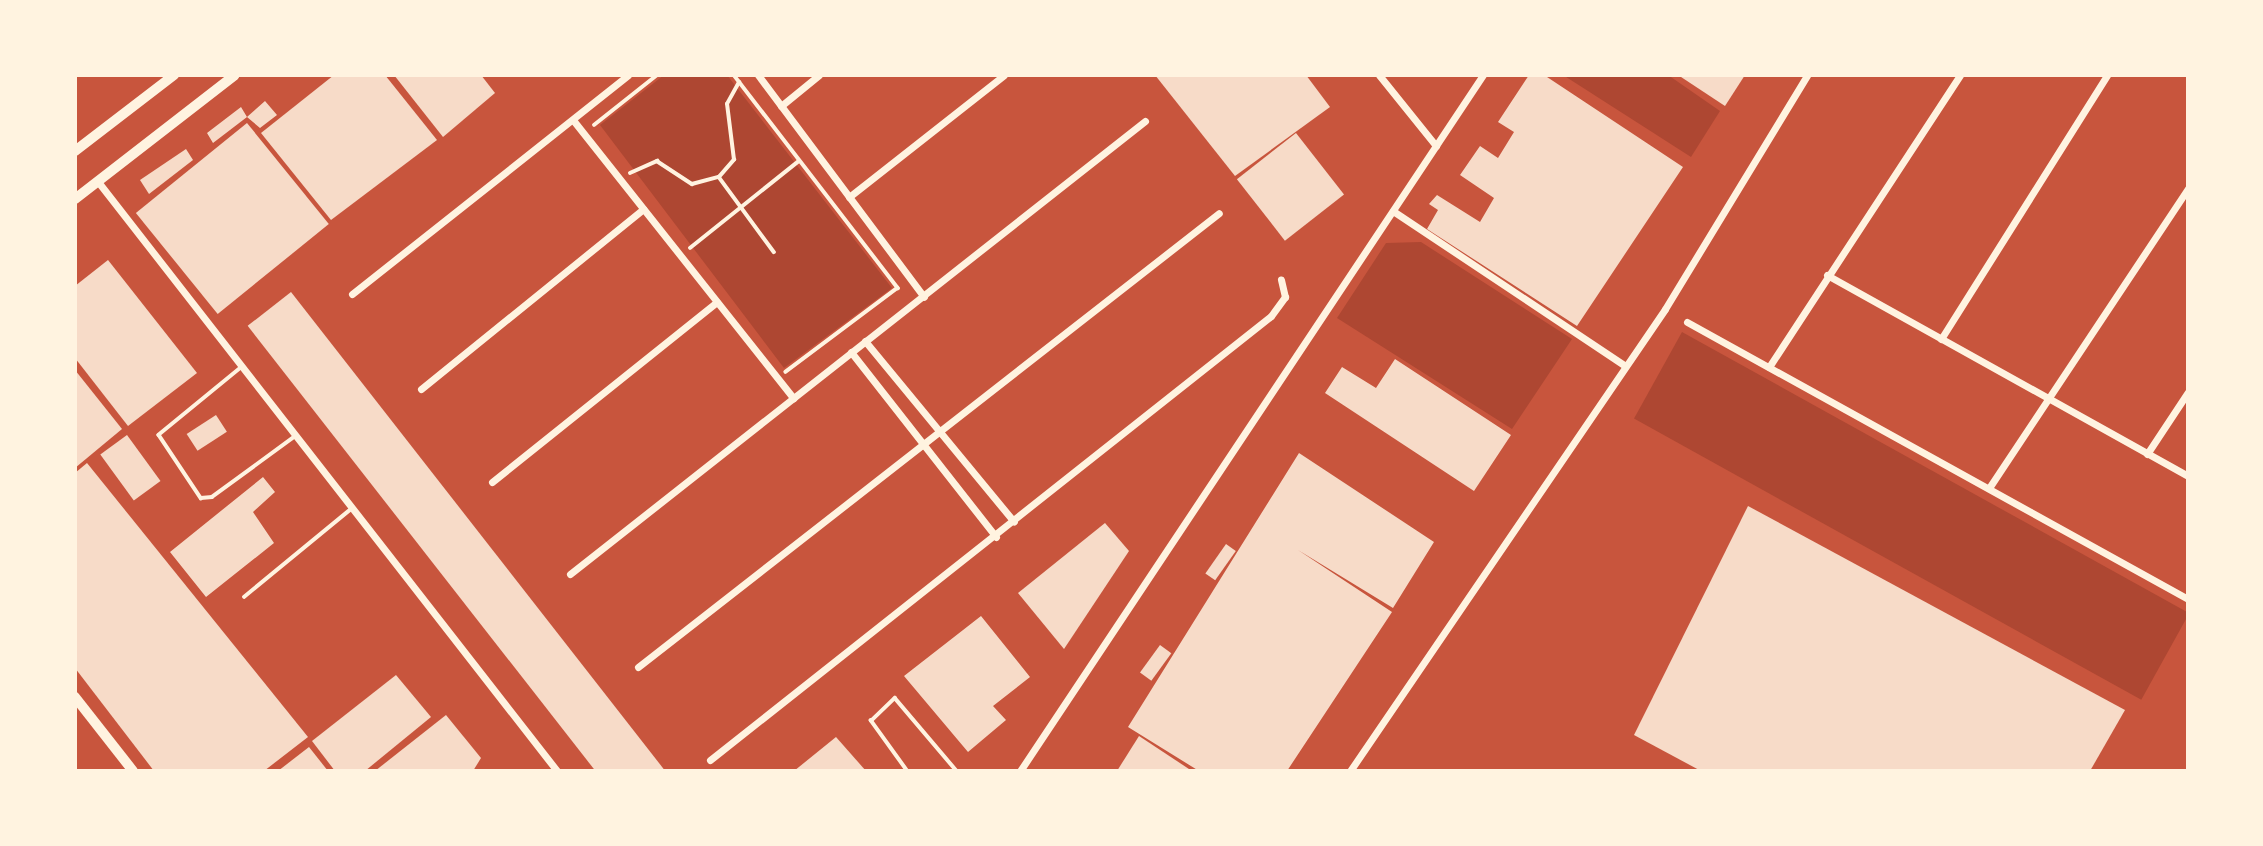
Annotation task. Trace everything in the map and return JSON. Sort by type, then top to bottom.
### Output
[{"type":"main road","points":[[75,151],[174,75]]},
{"type":"main road","points":[[75,200],[235,75]]},
{"type":"street","points":[[758,75],[924,297]]},
{"type":"street","points":[[781,106],[819,75]]},
{"type":"street","points":[[849,197],[1004,75]]},
{"type":"street","points":[[1380,75],[1436,146]]},
{"type":"street","points":[[1020,771],[1483,75]]},
{"type":"street","points":[[1350,771],[1624,365],[1665,309],[1807,75]]},
{"type":"street","points":[[1769,367],[1960,75]]},
{"type":"street","points":[[1941,339],[2107,75]]},
{"type":"street","points":[[352,294],[624,77]]},
{"type":"street","points":[[573,120],[793,398]]},
{"type":"street","points":[[570,574],[1145,121]]},
{"type":"street","points":[[99,183],[350,510],[557,771]]},
{"type":"street","points":[[1989,488],[2188,188]]},
{"type":"street","points":[[421,388],[643,209]]},
{"type":"street","points":[[1393,211],[1624,365]]},
{"type":"street","points":[[638,667],[1219,214]]},
{"type":"street","points":[[1827,275],[2188,476]]},
{"type":"street","points":[[710,760],[996,537],[1271,316],[1285,297],[1281,279]]},
{"type":"street","points":[[492,482],[717,302]]},
{"type":"street","points":[[1687,322],[2188,599]]},
{"type":"street","points":[[865,341],[1014,522]]},
{"type":"street","points":[[851,352],[996,537]]},
{"type":"street","points":[[2147,454],[2188,392]]},
{"type":"street","points":[[75,696],[132,771]]},
{"type":"lane","points":[[241,368],[159,435],[201,498],[212,497],[295,437]]},
{"type":"lane","points":[[244,597],[350,510]]},
{"type":"lane","points":[[907,771],[871,721],[895,698],[957,771]]},
{"type":"path","points":[[601,134],[593,125],[657,75]]},
{"type":"path","points":[[734,75],[898,288],[784,374],[776,364]]},
{"type":"path","points":[[630,173],[657,161],[692,184],[719,177],[734,160],[727,104],[738,82]]},
{"type":"path","points":[[689,250],[800,161]]},
{"type":"path","points":[[623,163],[638,184]]},
{"type":"path","points":[[719,177],[774,252]]},
{"type":"path","points":[[680,239],[696,260]]},
{"type":"shaded area","points":[[664,75],[727,75],[892,288],[784,368],[600,125]]},
{"type":"shaded area","points":[[1563,75],[1668,75],[1720,111],[1691,157]]},
{"type":"shaded area","points":[[1421,242],[1572,339],[1512,429],[1337,318],[1386,243]]},
{"type":"shaded area","points":[[1682,332],[2188,612],[2141,700],[1634,419]]},
{"type":"building","points":[[334,75],[385,75],[437,140],[331,220],[261,133]]},
{"type":"building","points":[[394,75],[481,75],[495,93],[443,137]]},
{"type":"building","points":[[1155,75],[1306,75],[1330,107],[1235,176]]},
{"type":"building","points":[[1529,75],[1544,75],[1683,167],[1577,326],[1427,229],[1438,210],[1429,204],[1437,195],[1480,222],[1494,198],[1460,175],[1480,146],[1498,158],[1514,132],[1498,122]]},
{"type":"building","points":[[1678,75],[1745,75],[1725,106]]},
{"type":"building","points":[[265,101],[277,115],[260,128],[247,117]]},
{"type":"building","points":[[241,107],[247,117],[213,143],[207,133]]},
{"type":"building","points":[[247,123],[329,224],[218,314],[136,213]]},
{"type":"building","points":[[1296,133],[1344,194],[1285,241],[1237,179]]},
{"type":"building","points":[[186,149],[193,160],[149,194],[140,180]]},
{"type":"building","points":[[108,260],[197,373],[128,426],[75,358],[75,286]]},
{"type":"building","points":[[291,292],[665,771],[595,771],[248,326]]},
{"type":"building","points":[[1395,359],[1511,435],[1474,491],[1325,393],[1342,367],[1376,388]]},
{"type":"building","points":[[75,370],[122,429],[75,468]]},
{"type":"building","points":[[216,415],[227,432],[198,451],[187,434]]},
{"type":"building","points":[[127,435],[161,481],[134,501],[100,454]]},
{"type":"building","points":[[1299,453],[1434,542],[1393,608],[1298,550],[1392,612],[1287,771],[1199,771],[1128,727]]},
{"type":"building","points":[[87,463],[308,737],[264,771],[154,771],[75,668],[75,473]]},
{"type":"building","points":[[263,477],[275,492],[253,512],[274,543],[206,597],[170,552]]},
{"type":"building","points":[[1748,506],[2125,710],[2090,771],[1701,771],[1634,735]]},
{"type":"building","points":[[1105,523],[1129,551],[1064,649],[1018,593]]},
{"type":"building","points":[[1226,544],[1236,551],[1215,580],[1205,573]]},
{"type":"building","points":[[981,616],[1030,677],[993,706],[1006,720],[968,752],[904,676]]},
{"type":"building","points":[[1160,645],[1171,653],[1151,681],[1140,673]]},
{"type":"building","points":[[396,675],[431,717],[365,771],[335,771],[312,741]]},
{"type":"building","points":[[446,715],[481,758],[473,771],[375,771]]},
{"type":"building","points":[[1139,736],[1192,771],[1117,771]]},
{"type":"building","points":[[836,737],[866,771],[794,771]]},
{"type":"building","points":[[309,747],[328,771],[278,771]]}]
